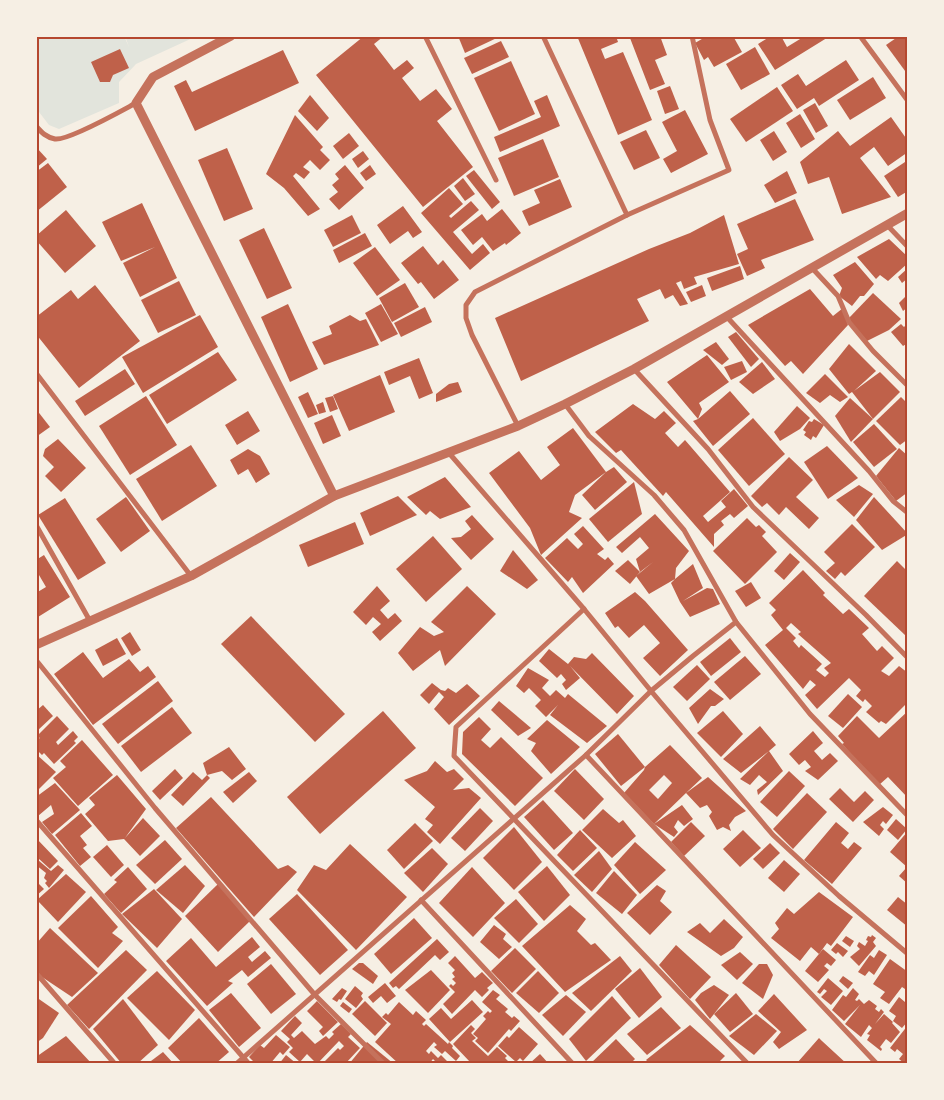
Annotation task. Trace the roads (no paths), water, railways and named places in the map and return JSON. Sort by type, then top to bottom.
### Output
[{"type":"street","points":[[36,126],[45,136],[57,139],[77,132],[136,103],[153,77],[231,36]]},
{"type":"street","points":[[425,36],[496,180]]},
{"type":"street","points":[[543,36],[627,216]]},
{"type":"street","points":[[518,426],[472,335],[466,318],[466,305],[475,292],[627,216],[729,170],[710,120],[692,36]]},
{"type":"street","points":[[860,36],[908,101]]},
{"type":"street","points":[[136,103],[334,496]]},
{"type":"street","points":[[36,645],[191,576],[334,496],[518,426],[565,404],[634,369],[908,214]]},
{"type":"street","points":[[887,225],[908,247]]},
{"type":"street","points":[[812,268],[838,296],[849,322],[873,351],[908,386]]},
{"type":"street","points":[[726,316],[870,471],[893,501],[908,513]]},
{"type":"street","points":[[634,369],[708,449],[754,507],[908,658]]},
{"type":"street","points":[[36,373],[191,576]]},
{"type":"street","points":[[565,404],[589,436],[654,495],[684,530],[736,622],[810,714],[908,816]]},
{"type":"street","points":[[449,453],[584,609],[773,835],[839,896],[908,954]]},
{"type":"street","points":[[36,525],[90,621]]},
{"type":"street","points":[[584,609],[456,727],[454,756],[748,1064]]},
{"type":"street","points":[[236,1064],[586,755],[651,691],[736,622]]},
{"type":"street","points":[[36,660],[155,808],[316,995],[384,1064]]},
{"type":"street","points":[[586,755],[877,1064]]},
{"type":"street","points":[[36,820],[249,1064]]},
{"type":"street","points":[[421,900],[573,1064]]},
{"type":"street","points":[[36,972],[115,1064]]}]
